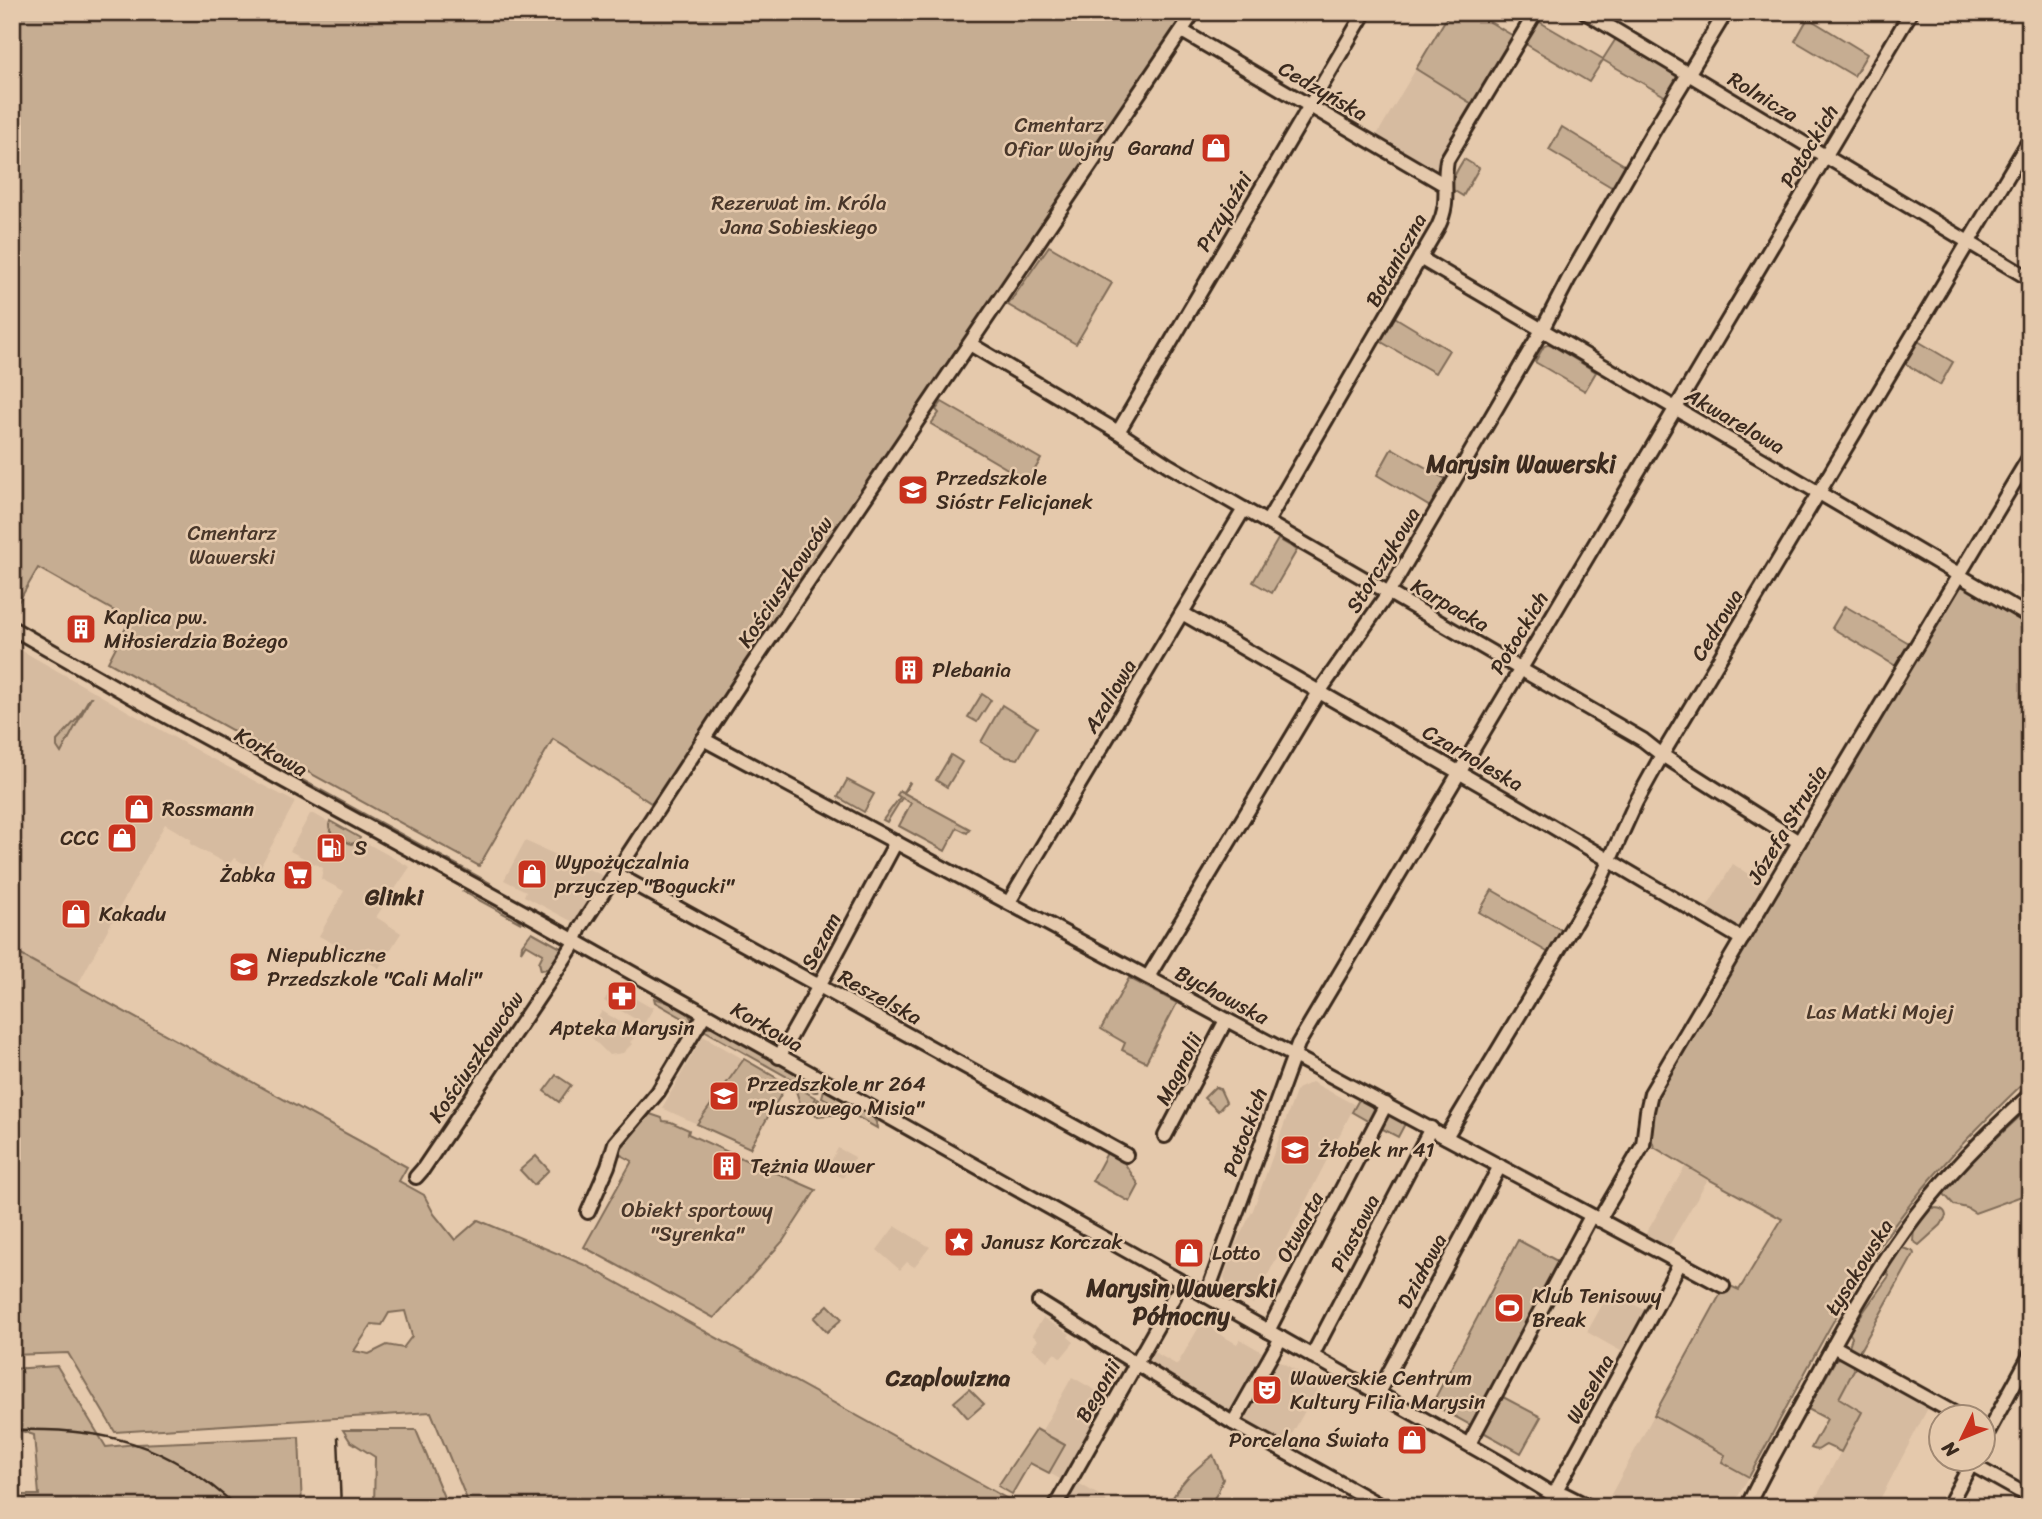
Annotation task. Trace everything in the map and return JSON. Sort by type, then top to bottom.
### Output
[{"type":"street","name":"Kościuszkowców","points":[[416,1177],[557,970],[703,739],[1194,12]]},
{"type":"street","name":"Przyjaźni","points":[[1118,432],[1365,12]]},
{"type":"street","name":"Botaniczna","points":[[1267,522],[1438,227],[1446,208],[1447,160],[1452,149],[1536,12]]},
{"type":"street","name":"Rolnicza","points":[[1586,12],[2030,279]]},
{"type":"street","name":"Storczykowa","points":[[1148,977],[1319,692],[1389,592],[1542,330],[1597,228],[1726,12]]},
{"type":"street","name":"Potockich","points":[[1206,1296],[1293,1055],[1911,12]]},
{"type":"street","name":"Cedzyńska","points":[[1182,31],[1445,185]]},
{"type":"street","name":"Cedrowa","points":[[1446,1137],[1610,861],[1636,802],[1662,755],[2030,139]]},
{"type":"street","name":"Akwarelowa","points":[[1420,258],[2030,617]]},
{"type":"street","name":"Karpacka","points":[[970,344],[1168,465],[1643,740],[1662,755],[1799,842]]},
{"type":"street","name":"Józefa Strusia","points":[[1469,1444],[1595,1218],[1643,1145],[1651,1093],[2030,456]]},
{"type":"street","name":"Azaliowa","points":[[1009,902],[1244,509]]},
{"type":"street","name":"Czarnoleska","points":[[1182,613],[1742,939]]},
{"type":"street","name":"Korkowa","points":[[12,628],[155,710],[574,940],[1501,1463],[1555,1493],[1590,1507]]},
{"type":"street","name":"Bychowska","points":[[703,739],[1723,1286]]},
{"type":"street","name":"Sezam","points":[[779,1057],[820,986],[895,842]]},
{"type":"street","name":"Reszelska","points":[[616,874],[1126,1155]]},
{"type":"street","points":[[588,1212],[615,1143],[658,1092],[705,1014]]},
{"type":"street","name":"Magnolii","points":[[1166,1136],[1226,1020]]},
{"type":"street","name":"Łysakowska","points":[[1745,1507],[1833,1346],[1880,1267],[1916,1215],[1967,1155],[2030,1095]]},
{"type":"street","name":"Otwarta","points":[[1268,1331],[1386,1104]]},
{"type":"street","name":"Piastowa","points":[[1312,1356],[1431,1128]]},
{"type":"street","name":"Działowa","points":[[1378,1393],[1500,1166]]},
{"type":"street","name":"Weselna","points":[[1555,1493],[1681,1263]]},
{"type":"street","name":"Begonii","points":[[1055,1507],[1175,1295]]},
{"type":"street","points":[[1039,1302],[1233,1423],[1383,1507]]},
{"type":"street","points":[[1233,1423],[1281,1338]]},
{"type":"street","points":[[1833,1346],[1939,1404]]},
{"type":"street","points":[[1996,1415],[2030,1355]]},
{"type":"street","points":[[1948,1507],[1966,1474]]},
{"type":"street","points":[[1992,1474],[2030,1497]]},
{"type":"street","name":"Korkowa","points":[[1555,1493],[1573,1507]]},
{"type":"shaded area","points":[[1416,69],[1474,105],[1435,173],[1375,138]]},
{"type":"shaded area","points":[[12,645],[203,754],[295,802],[258,871],[234,858],[229,865],[190,844],[192,840],[165,824],[77,986],[12,950]]},
{"type":"shaded area","points":[[310,814],[410,867],[376,917],[401,933],[379,968],[319,936],[344,891],[321,879],[323,868],[290,851]]},
{"type":"shaded area","points":[[525,841],[606,877],[579,919],[573,922],[524,896],[526,891],[504,880]]},
{"type":"shaded area","points":[[1733,864],[1766,886],[1739,931],[1705,911]]},
{"type":"shaded area","points":[[613,986],[654,1007],[644,1024],[604,1001]]},
{"type":"shaded area","points":[[602,1011],[632,1029],[629,1032],[635,1037],[623,1053],[609,1055],[588,1034]]},
{"type":"shaded area","name":"Przedszkole nr 264 \"Pluszowego Misia\"","points":[[703,1036],[787,1084],[750,1148],[662,1108]]},
{"type":"shaded area","points":[[1312,1082],[1355,1105],[1253,1304],[1226,1289],[1224,1277],[1236,1243],[1253,1210],[1297,1089]]},
{"type":"shaded area","points":[[838,1148],[855,1157],[843,1178],[827,1169]]},
{"type":"shaded area","points":[[1686,1165],[1708,1179],[1667,1249],[1644,1237]]},
{"type":"shaded area","points":[[895,1226],[930,1247],[914,1267],[907,1262],[900,1270],[877,1250]]},
{"type":"shaded area","points":[[1610,1291],[1648,1312],[1626,1354],[1587,1332]]},
{"type":"shaded area","points":[[1209,1314],[1219,1320],[1214,1330],[1219,1334],[1237,1344],[1240,1339],[1262,1352],[1229,1411],[1142,1361],[1149,1349],[1177,1365]]},
{"type":"shaded area","points":[[1043,1318],[1070,1334],[1068,1337],[1074,1342],[1061,1358],[1055,1353],[1047,1361],[1032,1348],[1038,1340],[1032,1335]]},
{"type":"shaded area","points":[[1279,1361],[1320,1384],[1286,1445],[1245,1421]]},
{"type":"shaded area","points":[[1855,1368],[1926,1407],[1926,1412],[1876,1507],[1811,1507],[1862,1412],[1838,1398]]},
{"type":"shaded area","points":[[1072,1377],[1109,1398],[1062,1480],[1049,1473],[1065,1445],[1041,1432]]},
{"type":"shaded area","points":[[1654,1415],[1725,1456],[1722,1462],[1749,1477],[1732,1507],[1635,1507],[1607,1502]]},
{"type":"shaded area","points":[[1078,1483],[1104,1498],[1110,1507],[1060,1507],[1067,1494]]},
{"type":"green space","points":[[12,12],[1187,12],[654,805],[553,739],[479,866],[108,662],[130,620],[38,568],[12,613]]},
{"type":"green space","points":[[1450,12],[1473,12],[1515,37],[1474,105],[1416,69]]},
{"type":"green space","points":[[1808,18],[1867,54],[1854,76],[1795,41]]},
{"type":"green space","points":[[1538,21],[1603,59],[1617,37],[1681,76],[1668,98],[1603,60],[1589,82],[1524,43]]},
{"type":"green space","points":[[1562,127],[1626,166],[1613,188],[1549,150]]},
{"type":"green space","points":[[1464,159],[1479,168],[1463,196],[1453,190],[1453,182]]},
{"type":"green space","points":[[1049,246],[1112,283],[1076,344],[1008,305]]},
{"type":"green space","points":[[1393,316],[1449,350],[1435,373],[1378,340]]},
{"type":"green space","points":[[1916,340],[1953,362],[1940,385],[1903,362]]},
{"type":"green space","points":[[1550,344],[1596,372],[1585,391],[1535,362],[1544,346]]},
{"type":"green space","points":[[942,402],[1041,459],[1028,481],[931,424],[939,413],[936,410]]},
{"type":"green space","points":[[1392,448],[1447,480],[1432,508],[1377,475]]},
{"type":"green space","points":[[1278,539],[1297,550],[1272,593],[1253,582]]},
{"type":"green space","name":"Las Matki Mojej","points":[[1958,586],[1983,596],[2030,625],[2030,1077],[1951,1157],[1897,1221],[1829,1330],[1749,1477],[1722,1462],[1725,1455],[1654,1415],[1726,1284],[1739,1290],[1782,1219],[1654,1147],[1650,1135],[1653,1104],[1657,1093]]},
{"type":"green space","points":[[1845,606],[1909,643],[1896,666],[1832,628]]},
{"type":"green space","points":[[982,694],[991,700],[977,722],[968,717]]},
{"type":"green space","points":[[90,697],[61,753],[57,741],[77,719]]},
{"type":"green space","points":[[1002,705],[1037,727],[1018,759],[1006,757],[981,742]]},
{"type":"green space","points":[[951,755],[962,762],[947,787],[936,780]]},
{"type":"green space","points":[[286,771],[490,883],[489,885],[285,773]]},
{"type":"green space","points":[[847,780],[874,794],[864,812],[838,797]]},
{"type":"green space","points":[[909,782],[904,793],[970,829],[967,833],[957,828],[945,851],[899,826],[911,803],[902,798],[887,822],[883,820],[900,797],[897,795],[900,791],[903,792]]},
{"type":"green space","points":[[330,821],[360,838],[351,844],[339,838],[332,833]]},
{"type":"green space","points":[[1492,890],[1563,931],[1549,953],[1479,912]]},
{"type":"green space","points":[[470,891],[516,916],[521,923],[464,892]]},
{"type":"green space","points":[[532,932],[561,948],[561,957],[552,968],[541,970],[539,962],[543,954],[526,944],[521,952],[522,945]]},
{"type":"green space","points":[[12,950],[407,1167],[399,1181],[424,1195],[434,1214],[455,1240],[478,1220],[587,1266],[1022,1507],[470,1507],[431,1412],[115,1432],[68,1353],[12,1355]],"holes":[[[405,1311],[412,1336],[403,1348],[387,1345],[369,1354],[354,1351],[372,1324],[382,1325],[389,1313]]]},
{"type":"green space","points":[[1129,978],[1177,1003],[1146,1062],[1122,1050],[1125,1043],[1101,1029]]},
{"type":"green space","points":[[654,998],[683,1010],[693,1024],[655,1002]]},
{"type":"green space","points":[[713,1027],[819,1087],[817,1092],[702,1029]]},
{"type":"green space","points":[[744,1059],[787,1084],[750,1148],[697,1124]]},
{"type":"green space","points":[[556,1075],[571,1085],[559,1102],[544,1091]]},
{"type":"green space","points":[[797,1087],[816,1098],[808,1110],[801,1106]]},
{"type":"green space","points":[[1215,1087],[1220,1089],[1226,1102],[1218,1111],[1204,1098]]},
{"type":"green space","points":[[824,1090],[872,1116],[877,1128],[822,1097]]},
{"type":"green space","points":[[1362,1094],[1380,1109],[1373,1124],[1352,1112]]},
{"type":"green space","points":[[818,1099],[845,1114],[817,1116],[811,1111]]},
{"type":"green space","points":[[2030,1107],[2030,1193],[1975,1213],[1954,1205],[1944,1194],[1957,1175]]},
{"type":"green space","points":[[1386,1110],[1408,1118],[1398,1137],[1377,1126]]},
{"type":"green space","name":"Obiekt sportowy \"Syrenka\"","points":[[650,1114],[689,1130],[688,1134],[771,1173],[777,1173],[816,1190],[783,1241],[714,1318],[584,1247],[632,1161],[617,1153],[622,1142]]},
{"type":"green space","points":[[1108,1151],[1121,1158],[1139,1185],[1130,1202],[1092,1181]]},
{"type":"green space","points":[[536,1156],[549,1170],[534,1185],[520,1170]]},
{"type":"green space","points":[[1931,1208],[1943,1210],[1946,1216],[1941,1225],[1919,1245],[1913,1241],[1914,1227]]},
{"type":"green space","name":"Klub Tenisowy Break","points":[[1518,1240],[1559,1262],[1472,1426],[1432,1404]]},
{"type":"green space","points":[[1902,1248],[1913,1251],[1914,1254],[1859,1352],[1849,1346],[1852,1337],[1849,1332],[1889,1276],[1885,1267]]},
{"type":"green space","points":[[828,1305],[842,1319],[827,1332],[814,1318]]},
{"type":"green space","points":[[1842,1357],[1857,1364],[1839,1398],[1862,1412],[1841,1452],[1826,1445],[1814,1449],[1811,1448],[1827,1419],[1808,1409],[1836,1359]]},
{"type":"green space","points":[[57,1366],[106,1447],[299,1437],[302,1507],[12,1507],[12,1495],[39,1495],[34,1435],[12,1428],[12,1369]]},
{"type":"green space","points":[[969,1389],[984,1404],[968,1418],[954,1402]]},
{"type":"green space","points":[[1503,1397],[1541,1417],[1521,1453],[1483,1432]]},
{"type":"green space","points":[[1036,1429],[1065,1445],[1049,1473],[1030,1463],[1012,1494],[998,1486]]},
{"type":"green space","points":[[343,1430],[416,1430],[448,1507],[374,1507],[375,1457],[350,1441]]},
{"type":"green space","points":[[1213,1455],[1223,1479],[1214,1498],[1197,1505],[1168,1507],[1187,1478]]},
{"type":"railway","points":[[12,1430],[76,1432],[133,1443],[186,1468],[237,1507]]},
{"type":"railway","points":[[338,1437],[341,1507]]},
{"type":"place","name":"Garand","points":[[1216,148]]},
{"type":"place","name":"Przedszkole Sióstr Felicjanek","points":[[913,490]]},
{"type":"place","name":"Kaplica pw. Miłosierdzia Bożego","points":[[81,629]]},
{"type":"place","name":"Plebania","points":[[909,670]]},
{"type":"place","name":"Rossmann","points":[[139,809]]},
{"type":"place","name":"CCC","points":[[122,838]]},
{"type":"place","name":"S","points":[[331,848]]},
{"type":"place","name":"Wypożyczalnia przyczep \"Bogucki\"","points":[[532,874]]},
{"type":"place","name":"Żabka","points":[[298,875]]},
{"type":"place","name":"Kakadu","points":[[76,914]]},
{"type":"place","name":"Niepubliczne Przedszkole \"Cali Mali\"","points":[[244,967]]},
{"type":"place","name":"Apteka Marysin","points":[[622,996]]},
{"type":"place","name":"Przedszkole nr 264 \"Pluszowego Misia\"","points":[[724,1096]]},
{"type":"place","name":"Żłobek nr 41","points":[[1295,1150]]},
{"type":"place","name":"Tężnia Wawer","points":[[727,1166]]},
{"type":"place","name":"Janusz Korczak","points":[[959,1242]]},
{"type":"place","name":"Lotto","points":[[1189,1253]]},
{"type":"place","name":"Klub Tenisowy Break","points":[[1509,1308]]},
{"type":"place","name":"Wawerskie Centrum Kultury Filia Marysin","points":[[1267,1390]]},
{"type":"place","name":"Porcelana Świata","points":[[1412,1440]]},
{"type":"district","name":"Marysin Wawerski","points":[[1521,464]]},
{"type":"district","name":"Glinki","points":[[394,897]]},
{"type":"district","name":"Marysin Wawerski Północny","points":[[1181,1302]]},
{"type":"district","name":"Czaplowizna","points":[[948,1378]]},
{"type":"park label","name":"Cmentarz Ofiar Wojny","points":[[1059,137]]},
{"type":"park label","name":"Rezerwat im. Króla Jana Sobieskiego","points":[[799,215]]},
{"type":"park label","name":"Cmentarz Wawerski","points":[[232,545]]}]
